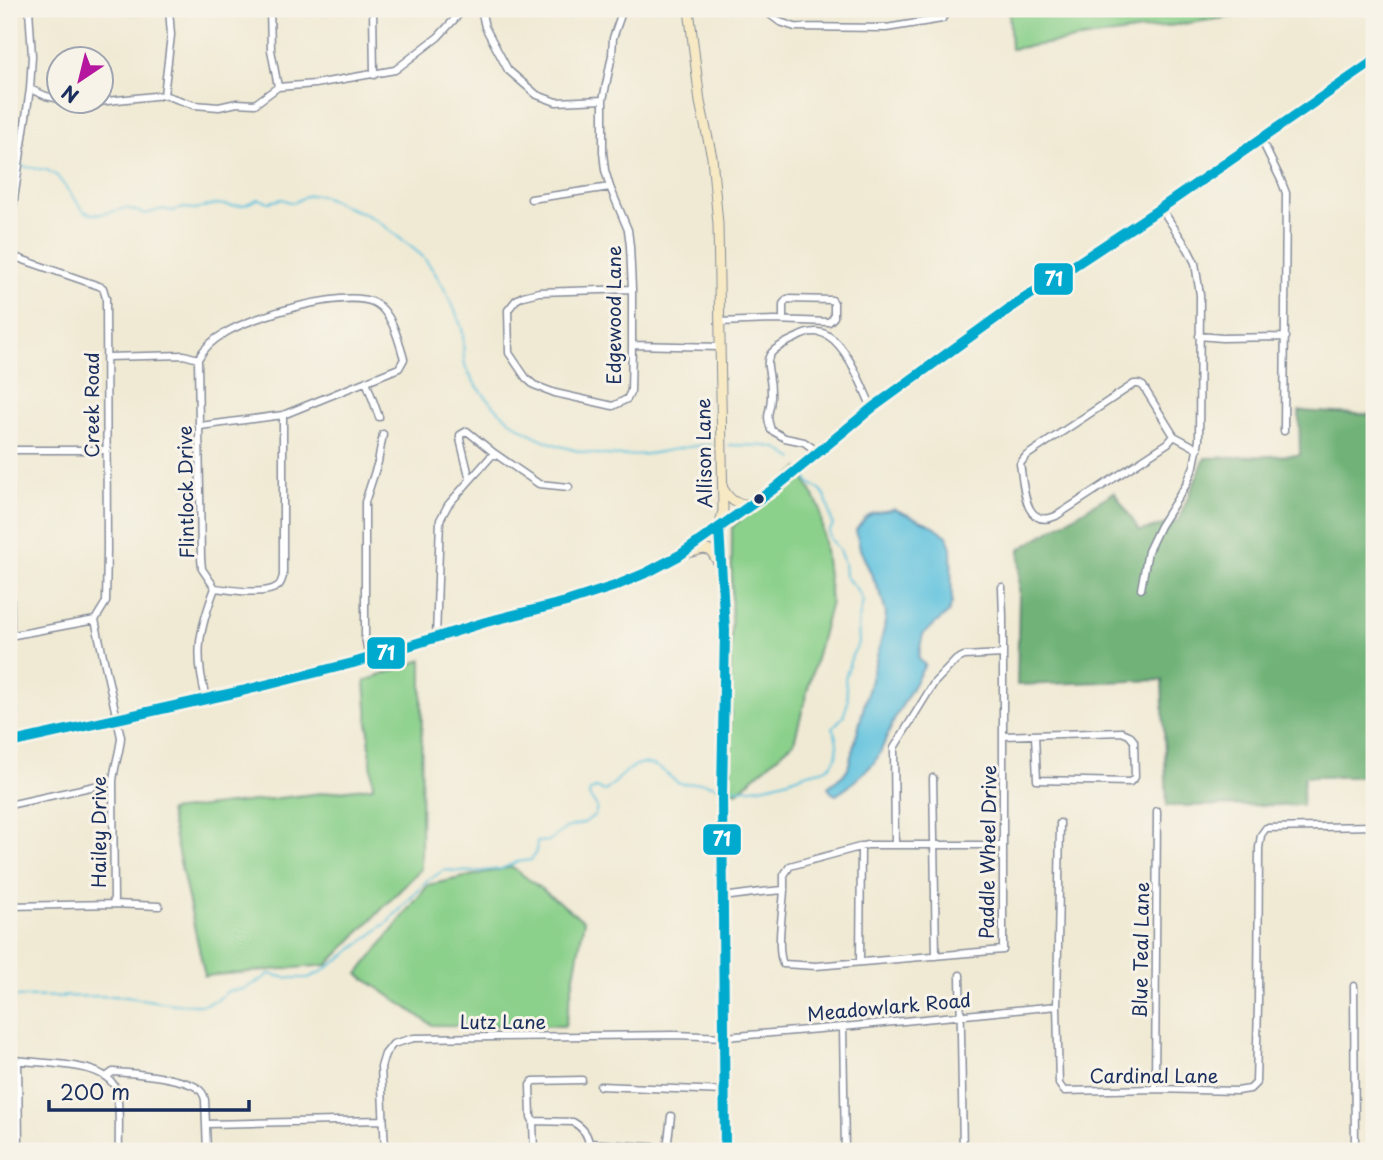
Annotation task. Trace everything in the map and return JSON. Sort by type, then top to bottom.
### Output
[{"type":"main road","name":"Allison Lane","points":[[689,9],[700,102],[712,157],[718,224],[723,511],[719,528],[725,631],[722,782],[725,1151]]},
{"type":"main road","points":[[9,743],[242,691],[369,658],[486,622],[566,602],[648,572],[680,555],[757,501],[872,408],[1010,308],[1374,61]]},
{"type":"main road","points":[[722,478],[724,491],[729,499],[737,504],[757,501]]},
{"type":"main road","points":[[680,555],[695,550],[711,551],[721,568]]},
{"type":"street","points":[[9,234],[30,89],[32,56],[29,9]]},
{"type":"street","points":[[164,95],[172,35],[169,9]]},
{"type":"street","points":[[270,9],[271,50],[278,88]]},
{"type":"street","points":[[373,9],[374,75]]},
{"type":"street","points":[[116,100],[164,95],[194,105],[219,107],[237,103],[255,104],[278,88],[395,70],[438,37],[464,9]]},
{"type":"street","points":[[481,9],[485,27],[508,70],[537,95],[556,102],[603,100]]},
{"type":"street","name":"Edgewood Lane","points":[[623,9],[613,38],[603,100],[603,152],[605,170],[628,230],[630,246],[632,289],[631,391],[627,399],[613,406],[534,385],[509,354],[508,310],[523,296],[539,292],[632,289]]},
{"type":"street","points":[[766,9],[780,22],[795,27],[886,28],[933,22],[942,19],[949,9]]},
{"type":"street","points":[[30,89],[46,96]]},
{"type":"street","points":[[1261,139],[1286,194],[1284,431]]},
{"type":"street","points":[[531,199],[610,187]]},
{"type":"street","points":[[1141,589],[1149,551],[1160,526],[1186,485],[1198,449],[1200,295],[1195,263],[1161,208]]},
{"type":"street","name":"Creek Road","points":[[9,255],[100,286],[106,298],[106,602],[95,620]]},
{"type":"street","points":[[107,357],[184,355],[198,359],[211,342],[225,332],[271,314],[318,301],[356,299],[373,302],[387,313],[404,359],[399,368],[283,415],[200,426]]},
{"type":"street","points":[[719,322],[831,321],[834,317],[834,303],[832,300],[787,299],[783,304],[783,320]]},
{"type":"street","points":[[818,452],[803,442],[785,438],[771,430],[767,416],[771,399],[766,364],[774,349],[807,333],[820,332],[828,335],[852,364],[872,408]]},
{"type":"street","points":[[1199,336],[1286,337]]},
{"type":"street","points":[[632,345],[720,347]]},
{"type":"street","name":"Flintlock Drive","points":[[198,359],[201,558],[202,569],[215,588]]},
{"type":"street","points":[[366,381],[379,417]]},
{"type":"street","points":[[1174,436],[1168,443],[1048,520],[1036,516],[1029,508],[1020,464],[1026,456],[1134,384],[1143,386],[1174,436],[1198,449]]},
{"type":"street","points":[[206,698],[200,674],[199,649],[204,616],[215,588],[246,593],[276,588],[283,576],[283,415]]},
{"type":"street","points":[[9,423],[10,636],[95,620]]},
{"type":"street","points":[[470,480],[460,435],[469,431],[494,453],[539,484],[569,486]]},
{"type":"street","points":[[369,658],[365,637],[365,502],[381,450],[383,434]]},
{"type":"street","points":[[9,450],[107,450]]},
{"type":"street","points":[[436,638],[440,520],[447,505],[494,453]]},
{"type":"street","name":"Paddle Wheel Drive","points":[[784,890],[780,948],[783,964],[816,966],[1003,950],[1002,587]]},
{"type":"street","name":"Hailey Drive","points":[[95,620],[121,737],[113,782],[114,904]]},
{"type":"street","points":[[895,845],[894,748],[934,683],[956,660],[964,656],[1003,654]]},
{"type":"street","points":[[1004,736],[1122,732],[1134,741],[1135,777],[1130,782],[1037,780],[1035,735]]},
{"type":"street","points":[[933,778],[936,956]]},
{"type":"street","points":[[9,805],[113,782]]},
{"type":"street","name":"Blue Teal Lane","points":[[1155,1089],[1157,811]]},
{"type":"street","name":"Cardinal Lane","points":[[1060,823],[1057,1006],[1059,1084],[1064,1091],[1250,1089],[1256,1083],[1259,841],[1266,828],[1374,826]]},
{"type":"street","points":[[723,897],[784,890],[784,875],[790,866],[861,846],[1003,845]]},
{"type":"street","points":[[860,962],[861,846]]},
{"type":"street","points":[[9,906],[159,906]]},
{"type":"street","points":[[960,975],[963,1151]]},
{"type":"street","points":[[1354,986],[1355,1151]]},
{"type":"street","name":"Meadowlark Road","points":[[725,1037],[1057,1006]]},
{"type":"street","points":[[843,1027],[845,1151]]},
{"type":"street","name":"Lutz Lane","points":[[385,1151],[381,1068],[385,1054],[393,1044],[414,1038],[676,1035],[725,1037]]},
{"type":"street","points":[[9,1059],[85,1068],[107,1077],[115,1087],[118,1100],[119,1151]]},
{"type":"street","points":[[18,1061],[19,1151]]},
{"type":"street","points":[[107,1077],[113,1072],[141,1074],[195,1087],[204,1094],[207,1151]]},
{"type":"street","points":[[534,1151],[531,1082],[582,1080]]},
{"type":"street","points":[[600,1086],[724,1091]]},
{"type":"street","points":[[590,1143],[632,1149],[667,1150],[671,1116]]},
{"type":"street","points":[[207,1124],[383,1120]]},
{"type":"street","points":[[533,1121],[573,1122],[582,1128],[588,1137],[588,1151]]},
{"type":"green space","points":[[1009,9],[1285,9],[1011,49]]},
{"type":"green space","points":[[1299,411],[1374,415],[1374,777],[1304,777],[1302,805],[1167,806],[1162,680],[1017,685],[1020,549],[1114,492],[1140,531],[1178,521],[1205,458],[1300,455]]},
{"type":"green space","points":[[799,468],[820,508],[831,602],[794,742],[738,791],[730,793],[732,527]]},
{"type":"green space","points":[[422,660],[421,869],[327,965],[205,976],[169,811],[373,787],[365,681]]},
{"type":"green space","points":[[512,867],[584,921],[565,1026],[432,1025],[358,974],[428,885]]},
{"type":"water","points":[[894,509],[934,526],[947,536],[951,548],[952,603],[948,613],[923,634],[918,658],[925,665],[895,718],[879,755],[873,764],[836,795],[828,787],[848,768],[886,614],[882,598],[860,549],[856,530],[869,515]]},
{"type":"waterway","points":[[9,162],[47,170],[57,176],[84,211],[92,214],[127,208],[145,214],[163,209],[172,211],[218,204],[244,205],[258,199],[269,202],[282,199],[293,203],[312,195],[330,199],[376,220],[428,263],[458,318],[466,368],[474,383],[515,424],[561,446],[613,456],[711,445]]},
{"type":"waterway","points":[[729,445],[777,448],[794,459]]},
{"type":"waterway","points":[[725,788],[770,785],[822,770],[833,763],[836,755],[837,743],[833,727],[843,717],[848,702],[845,679],[852,655],[859,643],[858,624],[863,601],[845,576],[839,550],[830,538],[829,532],[833,525],[825,497],[808,482],[806,472]]},
{"type":"waterway","points":[[9,997],[119,996],[202,1005],[217,1000],[228,991],[244,989],[269,974],[308,978],[340,959],[389,921],[427,881],[444,870],[472,872],[501,869],[517,862],[531,860],[536,852],[537,842],[549,841],[566,828],[584,823],[595,815],[597,807],[589,796],[590,791],[596,788],[605,791],[630,768],[644,763],[653,765],[680,783],[705,783],[719,787]]},
{"type":"transit line","name":"71","points":[[9,743],[242,691],[353,663],[486,622],[566,602],[648,572],[680,555],[775,488],[872,408],[1010,308],[1374,61]]},
{"type":"transit line","name":"71","points":[[719,528],[725,631],[722,794],[725,1151]]}]
